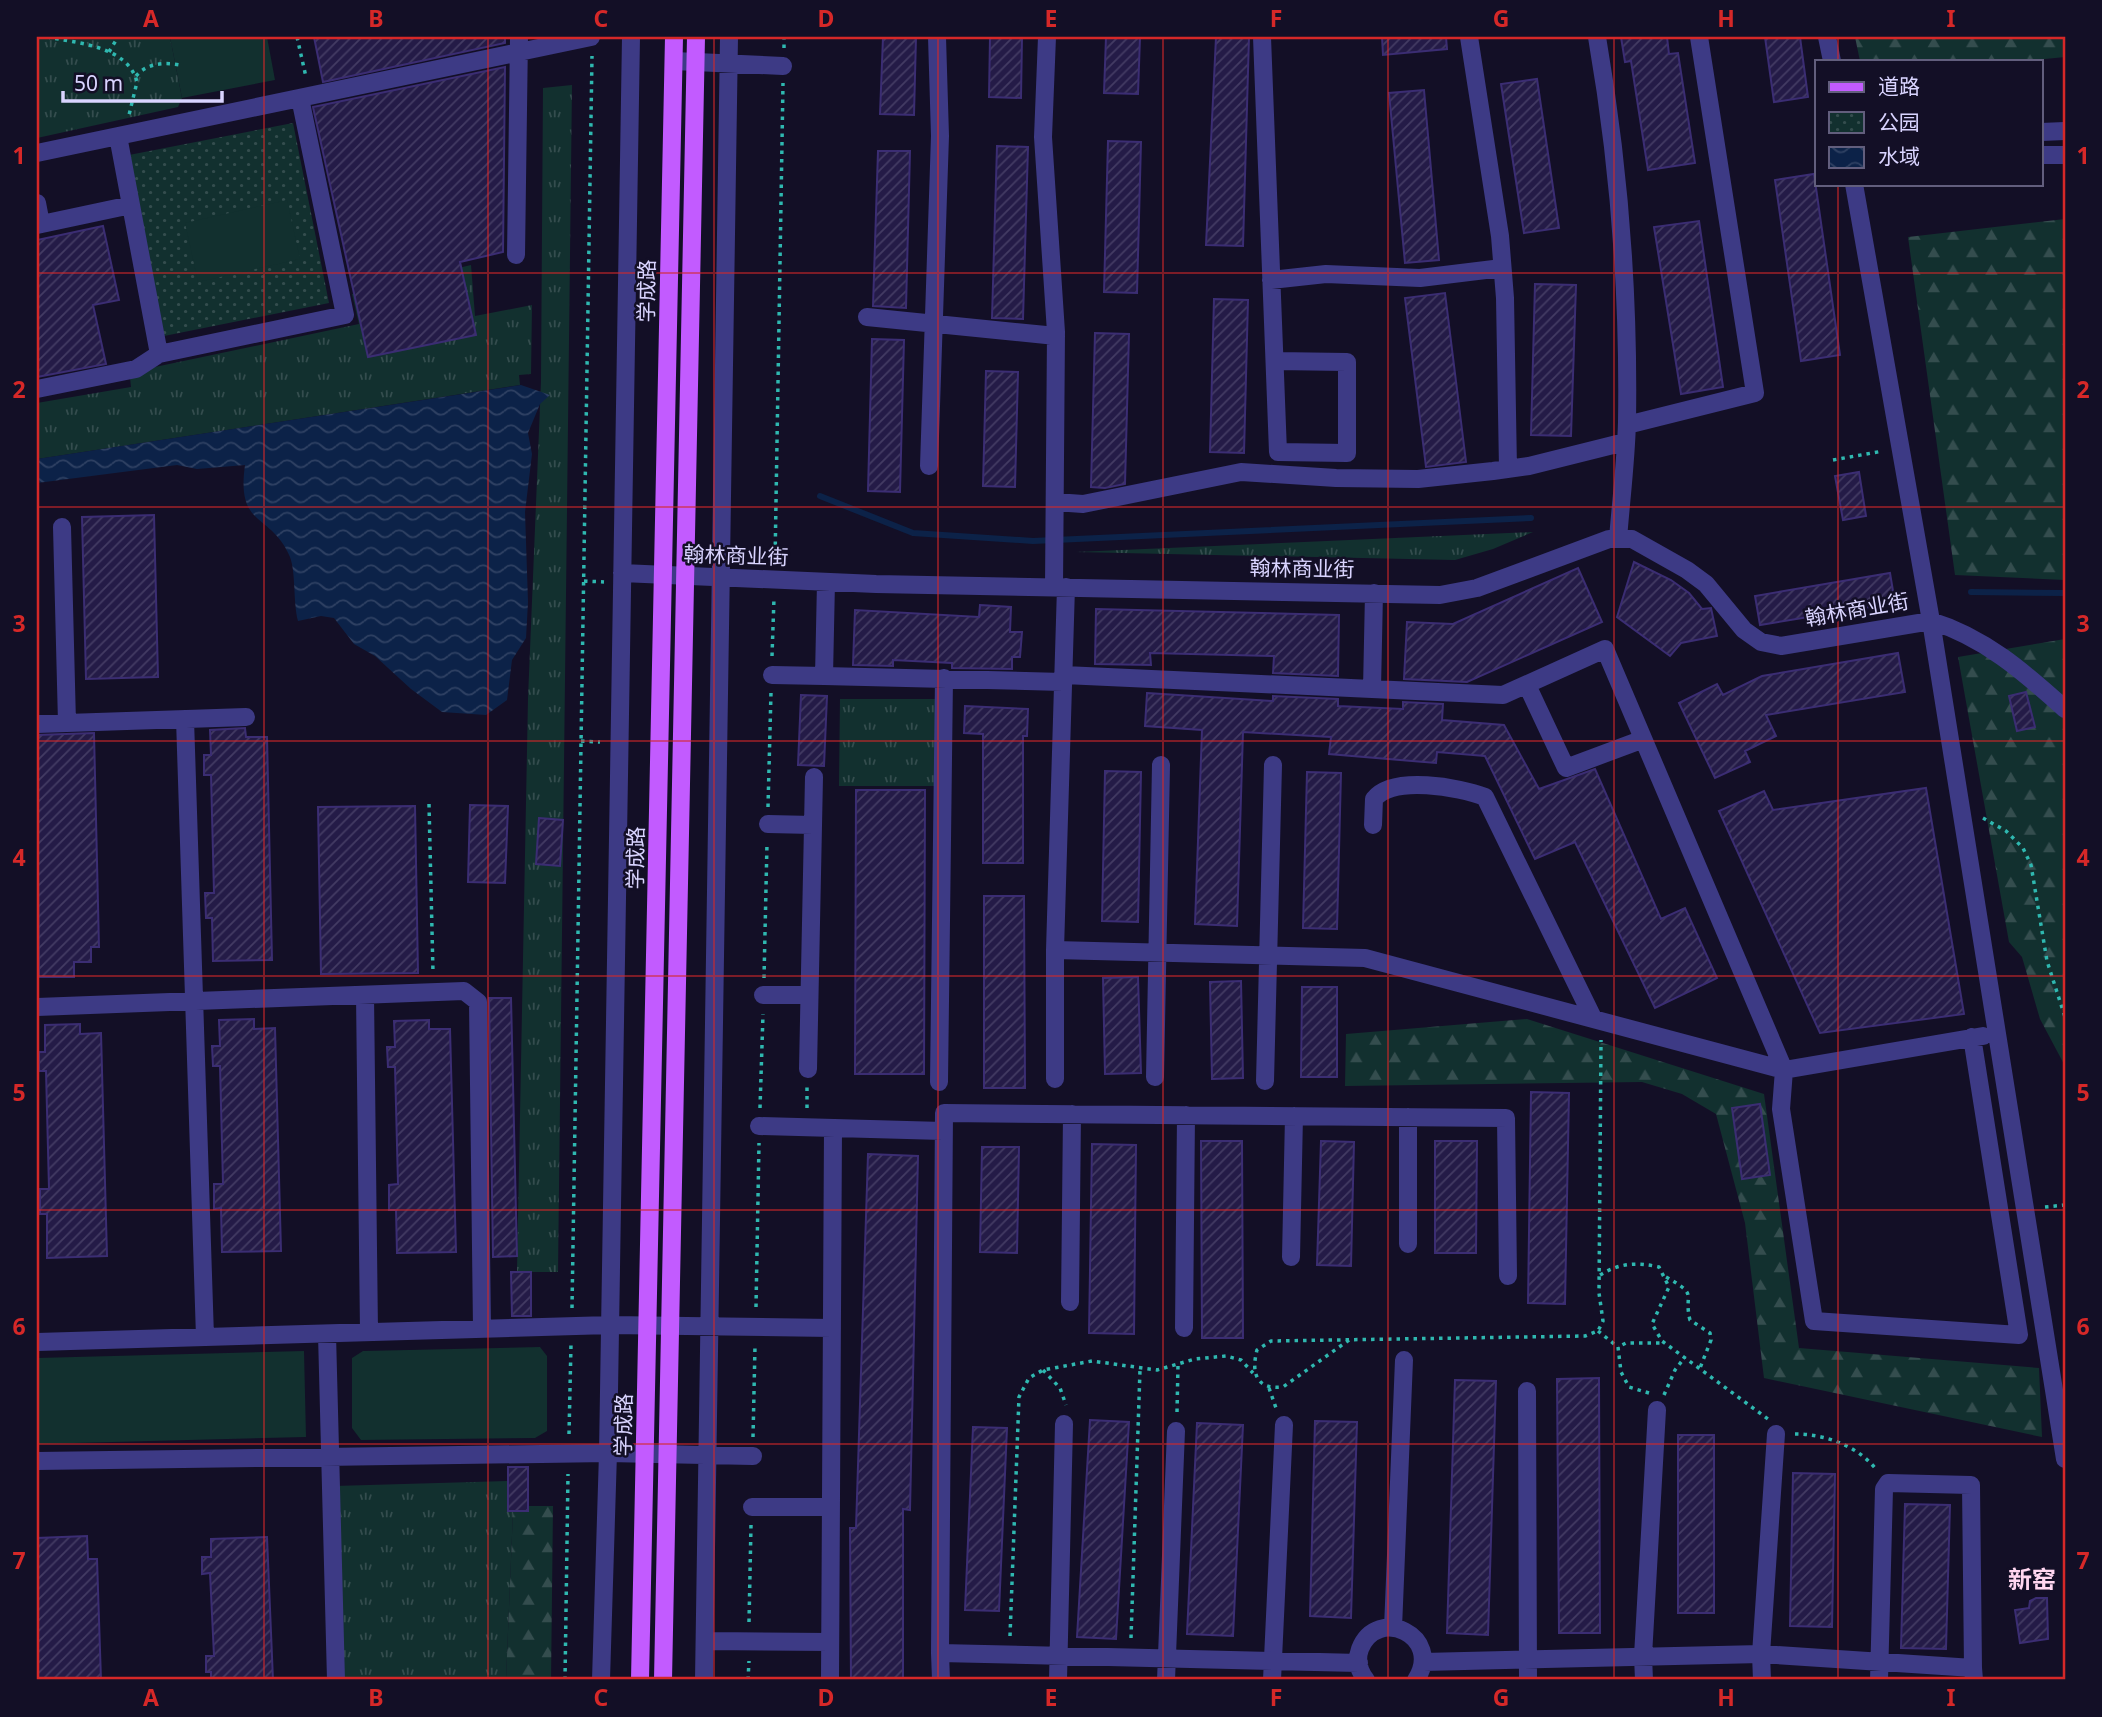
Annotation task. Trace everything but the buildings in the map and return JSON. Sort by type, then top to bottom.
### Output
[{"type":"main road","name":"学成路","points":[[640,1680],[674,37]]},
{"type":"main road","name":"学成路","points":[[663,1680],[696,37]]},
{"type":"street","points":[[601,1680],[608,1452],[631,37]]},
{"type":"street","points":[[704,1680],[729,37]]},
{"type":"street","points":[[929,466],[940,136],[937,37]]},
{"type":"street","points":[[1047,37],[1042,137],[1056,336],[1054,549],[1060,587],[1064,679],[1055,950],[1055,1079]]},
{"type":"street","points":[[1262,37],[1278,474]]},
{"type":"street","points":[[1469,37],[1503,268],[1508,469]]},
{"type":"street","points":[[1597,37],[1621,211],[1626,433],[1618,539]]},
{"type":"street","points":[[1055,502],[1083,503],[1241,472],[1336,478],[1419,479],[1508,469],[1755,393],[1699,37]]},
{"type":"street","points":[[1827,37],[1832,60]]},
{"type":"street","points":[[516,255],[519,44]]},
{"type":"street","points":[[37,153],[305,97],[519,44],[592,44]]},
{"type":"street","points":[[674,61],[783,66]]},
{"type":"street","points":[[37,389],[136,369],[159,354],[345,315],[305,97]]},
{"type":"street","points":[[2042,132],[2065,131]]},
{"type":"street","points":[[118,136],[159,354]]},
{"type":"street","points":[[2042,155],[2065,155]]},
{"type":"street","points":[[1854,186],[1931,621],[2065,1459]]},
{"type":"street","points":[[37,203],[39,225],[131,205]]},
{"type":"street","points":[[1271,280],[1325,274],[1420,278],[1503,268]]},
{"type":"street","points":[[867,317],[1056,336]]},
{"type":"street","points":[[1275,361],[1347,362],[1347,453],[1278,452]]},
{"type":"street","points":[[62,527],[66,723]]},
{"type":"street","name":"翰林商业街","points":[[622,573],[826,582],[1440,595],[1477,588],[1609,538],[1632,539],[1687,570],[1706,584],[1744,630],[1761,642],[1781,646],[1931,621]]},
{"type":"street","points":[[824,676],[826,582]]},
{"type":"street","points":[[1372,689],[1374,593]]},
{"type":"street","points":[[1931,621],[1954,628],[1987,646],[2015,665],[2065,709]]},
{"type":"street","points":[[772,675],[1064,679],[1503,695],[1605,649],[1784,1070],[1781,1109],[1814,1321],[2019,1335],[1972,1037]]},
{"type":"street","points":[[939,1082],[944,678]]},
{"type":"street","points":[[1527,685],[1566,768],[1642,740]]},
{"type":"street","points":[[37,724],[246,717]]},
{"type":"street","points":[[185,719],[205,1337]]},
{"type":"street","points":[[1155,1077],[1161,765]]},
{"type":"street","points":[[1265,1082],[1273,765]]},
{"type":"street","points":[[808,1069],[814,777]]},
{"type":"street","points":[[1373,825],[1374,799],[1391,786],[1460,788],[1485,797],[1597,1019]]},
{"type":"street","points":[[768,824],[813,825]]},
{"type":"street","points":[[1055,950],[1365,958],[1784,1070],[1997,1034]]},
{"type":"street","points":[[37,1007],[464,992],[478,1002],[482,1329]]},
{"type":"street","points":[[365,995],[369,1332]]},
{"type":"street","points":[[763,995],[809,995]]},
{"type":"street","points":[[941,1680],[944,1113],[1506,1118],[1508,1276]]},
{"type":"street","points":[[1070,1302],[1072,1114]]},
{"type":"street","points":[[1184,1328],[1186,1115]]},
{"type":"street","points":[[1292,1256],[1294,1116]]},
{"type":"street","points":[[1408,1117],[1408,1244]]},
{"type":"street","points":[[760,1126],[943,1131]]},
{"type":"street","points":[[830,1680],[833,1128]]},
{"type":"street","points":[[37,1342],[610,1325],[832,1328]]},
{"type":"street","points":[[327,1334],[337,1680]]},
{"type":"street","points":[[1393,1628],[1404,1360]]},
{"type":"street","points":[[1527,1391],[1528,1680]]},
{"type":"street","points":[[1644,1680],[1643,1656],[1657,1410]]},
{"type":"street","points":[[1058,1680],[1065,1424]]},
{"type":"street","points":[[1272,1680],[1284,1425]]},
{"type":"street","points":[[1166,1680],[1176,1432]]},
{"type":"street","points":[[1762,1680],[1761,1654],[1776,1434]]},
{"type":"street","points":[[37,1461],[608,1452],[753,1456]]},
{"type":"street","points":[[1423,1662],[1761,1654],[1879,1662],[1974,1674],[1971,1485],[1888,1483],[1884,1489],[1879,1662],[1879,1680]]},
{"type":"street","points":[[752,1507],[831,1507]]},
{"type":"street","points":[[940,1653],[1273,1661],[1363,1672],[1361,1646],[1368,1636],[1377,1630],[1393,1628],[1409,1633],[1417,1641],[1423,1662],[1416,1680]]},
{"type":"street","points":[[705,1641],[830,1642]]},
{"type":"path","points":[[47,37],[109,52],[127,64],[136,76]]},
{"type":"path","points":[[109,52],[118,37]]},
{"type":"path","points":[[297,37],[305,97]]},
{"type":"path","points":[[753,1456],[784,37]]},
{"type":"path","points":[[565,1680],[592,44]]},
{"type":"path","points":[[118,136],[132,110],[136,76],[142,69],[153,65],[180,65]]},
{"type":"path","points":[[1833,460],[1900,447]]},
{"type":"path","points":[[429,804],[433,993]]},
{"type":"path","points":[[1961,810],[2006,831],[2023,848],[2031,865],[2047,961],[2065,1017]]},
{"type":"path","points":[[1349,1340],[1283,1387],[1269,1388],[1259,1383],[1254,1374],[1257,1350],[1270,1341],[1585,1336],[1598,1331],[1603,1321],[1597,1019]]},
{"type":"path","points":[[807,1127],[808,1069]]},
{"type":"path","points":[[1600,1275],[1612,1267],[1642,1263],[1659,1267],[1669,1287],[1652,1324],[1666,1344],[1765,1414],[1776,1434],[1821,1436],[1847,1446],[1869,1460],[1888,1483]]},
{"type":"path","points":[[1666,1277],[1688,1292],[1691,1299],[1690,1320],[1710,1333],[1711,1340],[1700,1368]]},
{"type":"path","points":[[1598,1331],[1618,1348],[1621,1372],[1629,1387],[1637,1392],[1665,1392]]},
{"type":"path","points":[[1618,1348],[1639,1342],[1666,1344]]},
{"type":"path","points":[[1657,1410],[1675,1370],[1685,1357]]},
{"type":"path","points":[[1176,1432],[1178,1365]]},
{"type":"path","points":[[1043,1370],[1060,1388],[1067,1408],[1065,1424]]},
{"type":"path","points":[[1130,1658],[1140,1370]]},
{"type":"path","points":[[748,1680],[752,1507]]},
{"type":"green space","points":[[37,37],[170,37],[182,98],[178,107],[37,138]]},
{"type":"green space","points":[[170,37],[267,37],[275,80],[182,98]]},
{"type":"green space","points":[[1855,37],[2065,37],[2065,57],[2035,60],[1860,60]]},
{"type":"green space","points":[[572,85],[558,1272],[517,1272],[528,699],[541,382],[543,88]]},
{"type":"green space","points":[[293,123],[329,303],[164,336],[129,155]]},
{"type":"green space","points":[[287,200],[300,259],[198,282],[185,223]]},
{"type":"green space","points":[[2065,219],[2065,580],[1955,575],[1908,237]]},
{"type":"green space","points":[[471,265],[475,316],[532,305],[531,374],[519,375],[520,385],[37,459],[37,403],[131,387],[130,377],[155,367],[359,324],[352,294]]},
{"type":"green space","points":[[1533,532],[1493,549],[1455,560],[1076,552]]},
{"type":"green space","points":[[2065,639],[2065,1066],[2040,1019],[2022,957],[2009,942],[1958,657]]},
{"type":"green space","points":[[840,699],[935,699],[935,786],[839,786]]},
{"type":"green space","points":[[1527,1019],[1764,1094],[1799,1348],[2039,1368],[2042,1437],[1764,1378],[1745,1223],[1716,1114],[1682,1094],[1642,1082],[1345,1086],[1346,1034]]},
{"type":"green space","points":[[540,1347],[547,1356],[547,1431],[535,1438],[361,1440],[352,1428],[352,1358],[363,1351]]},
{"type":"green space","points":[[304,1351],[306,1437],[37,1444],[37,1358]]},
{"type":"green space","points":[[508,1481],[513,1511],[506,1680],[341,1680],[335,1486]]},
{"type":"green space","points":[[528,1506],[553,1506],[551,1680],[506,1680],[513,1511]]},
{"type":"water","points":[[521,385],[550,395],[540,404],[528,433],[532,454],[525,512],[528,602],[526,638],[512,660],[507,700],[486,715],[442,712],[411,689],[375,656],[354,644],[334,618],[321,616],[298,621],[290,557],[274,533],[250,510],[244,485],[245,465],[197,469],[177,465],[37,483],[37,459]]},
{"type":"waterway","points":[[820,496],[913,533],[1033,541],[1531,518]]},
{"type":"waterway","points":[[1971,592],[2065,593]]},
{"type":"district","name":"新窑","points":[[2032,1580]]}]
